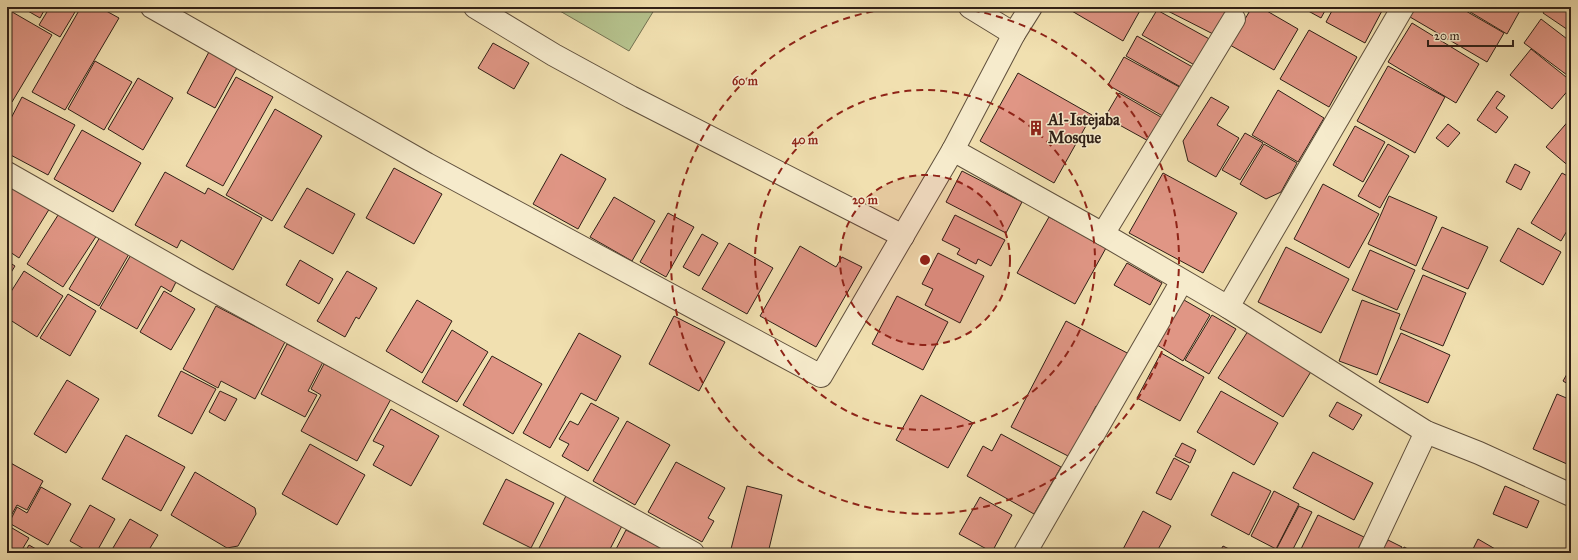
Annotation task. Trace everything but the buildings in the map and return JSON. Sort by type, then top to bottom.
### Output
[{"type":"street","points":[[152,7],[427,164],[821,376],[953,150],[1014,34],[1031,7]]},
{"type":"street","points":[[475,7],[554,55],[631,97],[903,236]]},
{"type":"street","points":[[970,7],[1014,34]]},
{"type":"street","points":[[1228,307],[1403,7]]},
{"type":"street","points":[[1103,234],[1234,19]]},
{"type":"street","points":[[953,150],[1103,234],[1228,307],[1426,432],[1479,452],[1571,495]]},
{"type":"street","points":[[7,173],[195,280],[693,553]]},
{"type":"street","points":[[1025,553],[1182,281]]},
{"type":"street","points":[[1369,553],[1426,432]]},
{"type":"green space","points":[[553,7],[656,7],[629,51]]},
{"type":"place","name":"Al-Istejaba Mosque","points":[[1036,128]]}]
